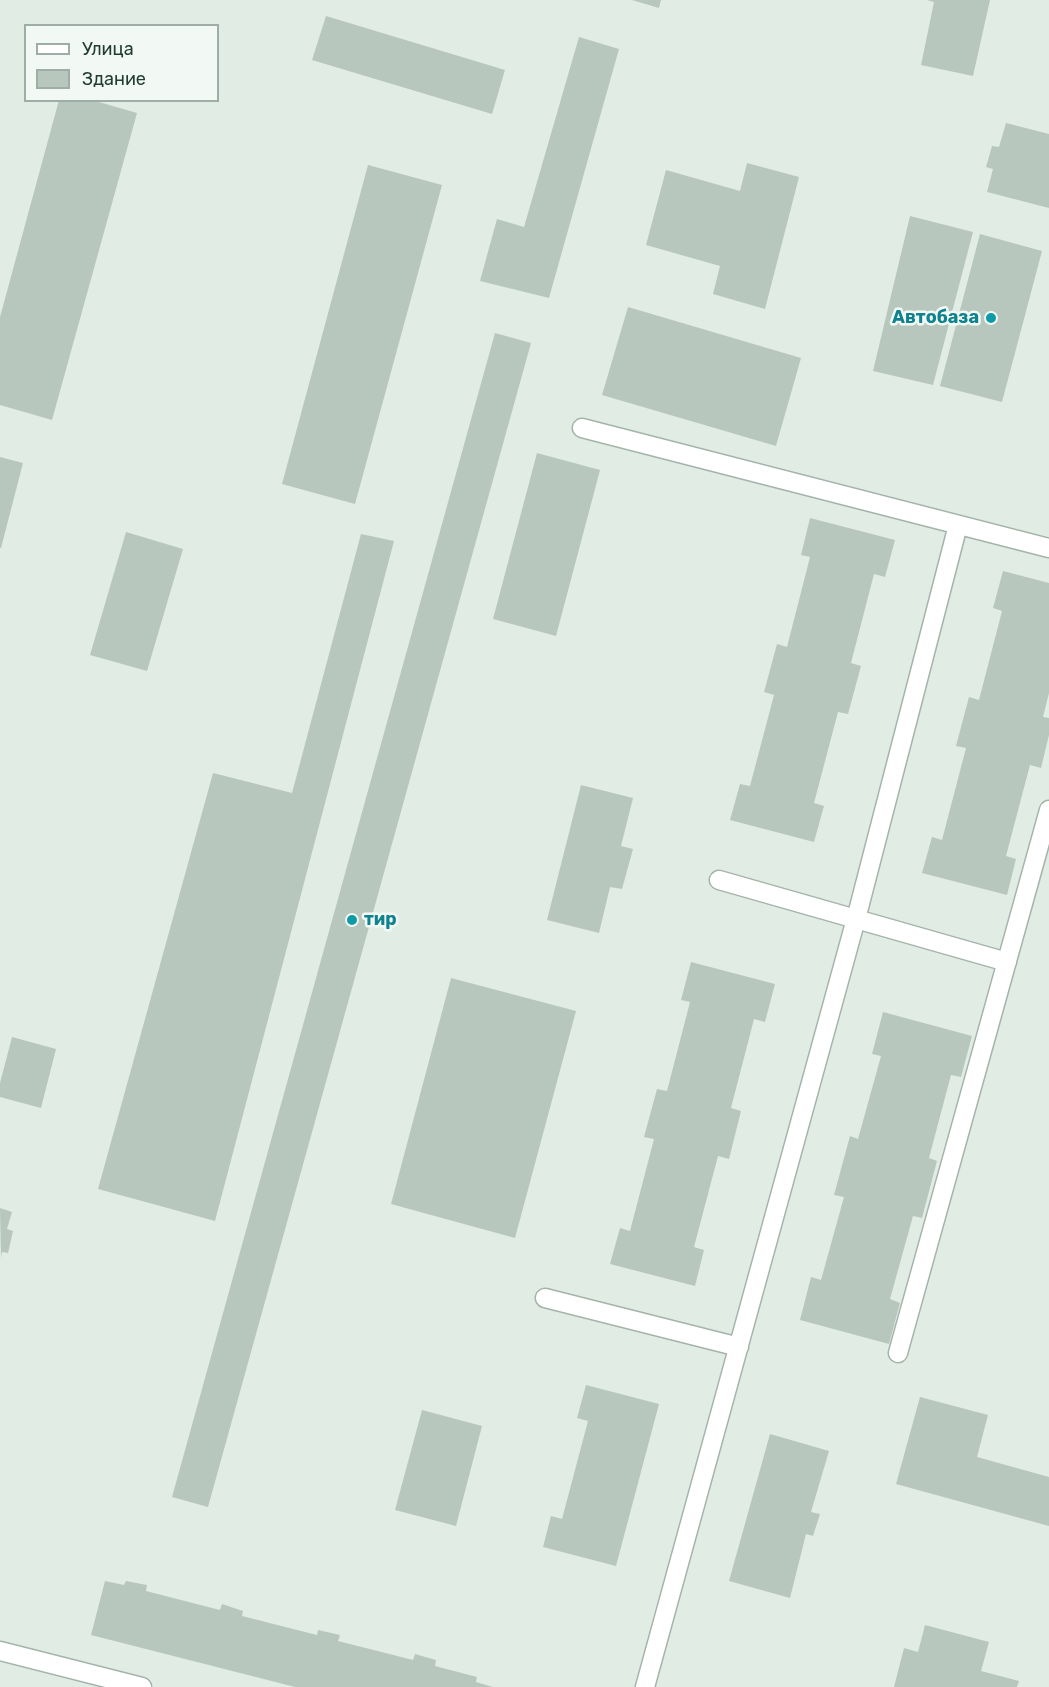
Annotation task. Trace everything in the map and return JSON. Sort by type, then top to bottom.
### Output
[{"type":"street","points":[[582,428],[1049,548]]},
{"type":"street","points":[[645,1687],[856,919],[958,525]]},
{"type":"street","points":[[898,1353],[1049,810]]},
{"type":"street","points":[[719,880],[1007,962]]},
{"type":"street","points":[[545,1298],[739,1347]]},
{"type":"street","points":[[0,1651],[142,1687]]},
{"type":"building","points":[[632,0],[661,0],[659,8]]},
{"type":"building","points":[[927,0],[990,0],[973,76],[921,65],[934,2]]},
{"type":"building","points":[[326,16],[505,70],[492,114],[312,60]]},
{"type":"building","points":[[579,37],[619,49],[549,298],[480,281],[497,219],[524,227]]},
{"type":"building","points":[[58,102],[99,102],[137,113],[52,420],[0,405],[0,317]]},
{"type":"building","points":[[1006,123],[1049,134],[1049,208],[987,192],[993,169],[986,167],[992,146],[999,147]]},
{"type":"building","points":[[747,163],[799,177],[765,309],[713,294],[720,266],[646,245],[666,170],[740,191]]},
{"type":"building","points":[[368,165],[442,185],[355,504],[282,484]]},
{"type":"building","points":[[910,216],[973,232],[933,385],[873,371]]},
{"type":"building","name":"Автобаза","points":[[980,234],[1042,251],[1002,402],[940,386]]},
{"type":"building","points":[[628,307],[801,358],[776,446],[602,395]]},
{"type":"building","name":"тир","points":[[495,333],[531,343],[208,1507],[172,1497]]},
{"type":"building","points":[[537,453],[600,470],[556,636],[493,619]]},
{"type":"building","points":[[0,457],[23,463],[1,548],[0,548]]},
{"type":"building","points":[[810,518],[895,540],[885,577],[874,574],[851,663],[861,666],[848,714],[838,712],[814,803],[824,806],[814,842],[730,820],[740,784],[750,786],[774,695],[764,692],[777,644],[787,647],[810,557],[801,555]]},
{"type":"building","points":[[126,532],[183,549],[147,671],[90,655]]},
{"type":"building","points":[[361,534],[394,541],[215,1221],[98,1189],[213,773],[292,793]]},
{"type":"building","points":[[1003,571],[1049,583],[1049,693],[1043,717],[1049,718],[1049,735],[1041,768],[1030,765],[1006,856],[1016,859],[1007,895],[922,873],[932,837],[942,840],[966,748],[956,746],[969,697],[979,700],[1002,611],[993,608]]},
{"type":"building","points":[[581,785],[633,798],[621,846],[633,849],[622,889],[610,887],[599,933],[547,920]]},
{"type":"building","points":[[691,962],[775,984],[765,1022],[754,1019],[731,1108],[741,1111],[729,1159],[718,1156],[694,1247],[704,1250],[695,1286],[610,1264],[620,1228],[630,1231],[654,1139],[644,1137],[657,1089],[667,1091],[690,1002],[681,1000]]},
{"type":"building","points":[[451,978],[576,1011],[515,1238],[391,1204]]},
{"type":"building","points":[[883,1012],[972,1036],[961,1077],[951,1075],[929,1158],[937,1161],[922,1218],[913,1216],[890,1299],[900,1303],[889,1344],[800,1320],[811,1277],[821,1280],[844,1197],[834,1195],[850,1136],[858,1139],[881,1056],[872,1054]]},
{"type":"building","points":[[12,1037],[56,1049],[41,1108],[0,1097],[0,1083]]},
{"type":"building","points":[[0,1208],[12,1212],[7,1229],[13,1231],[8,1253],[2,1252],[1,1258]]},
{"type":"building","points":[[586,1385],[659,1404],[616,1566],[543,1547],[551,1516],[562,1519],[588,1421],[577,1418]]},
{"type":"building","points":[[920,1397],[988,1415],[977,1457],[1049,1477],[1049,1526],[896,1484]]},
{"type":"building","points":[[422,1410],[482,1426],[456,1526],[395,1510]]},
{"type":"building","points":[[770,1434],[829,1451],[811,1512],[820,1514],[813,1536],[806,1534],[790,1598],[729,1581]]},
{"type":"building","points":[[105,1581],[124,1585],[126,1581],[147,1585],[146,1591],[220,1610],[222,1604],[243,1611],[242,1616],[317,1635],[318,1630],[340,1635],[338,1641],[413,1660],[415,1654],[436,1660],[435,1666],[477,1677],[476,1682],[493,1687],[295,1687],[91,1635]]},
{"type":"building","points":[[925,1625],[989,1642],[981,1671],[1019,1681],[1017,1687],[894,1687],[904,1648],[918,1652]]},
{"type":"place","name":"Автобаза","points":[[991,318]]},
{"type":"place","name":"тир","points":[[352,920]]}]
